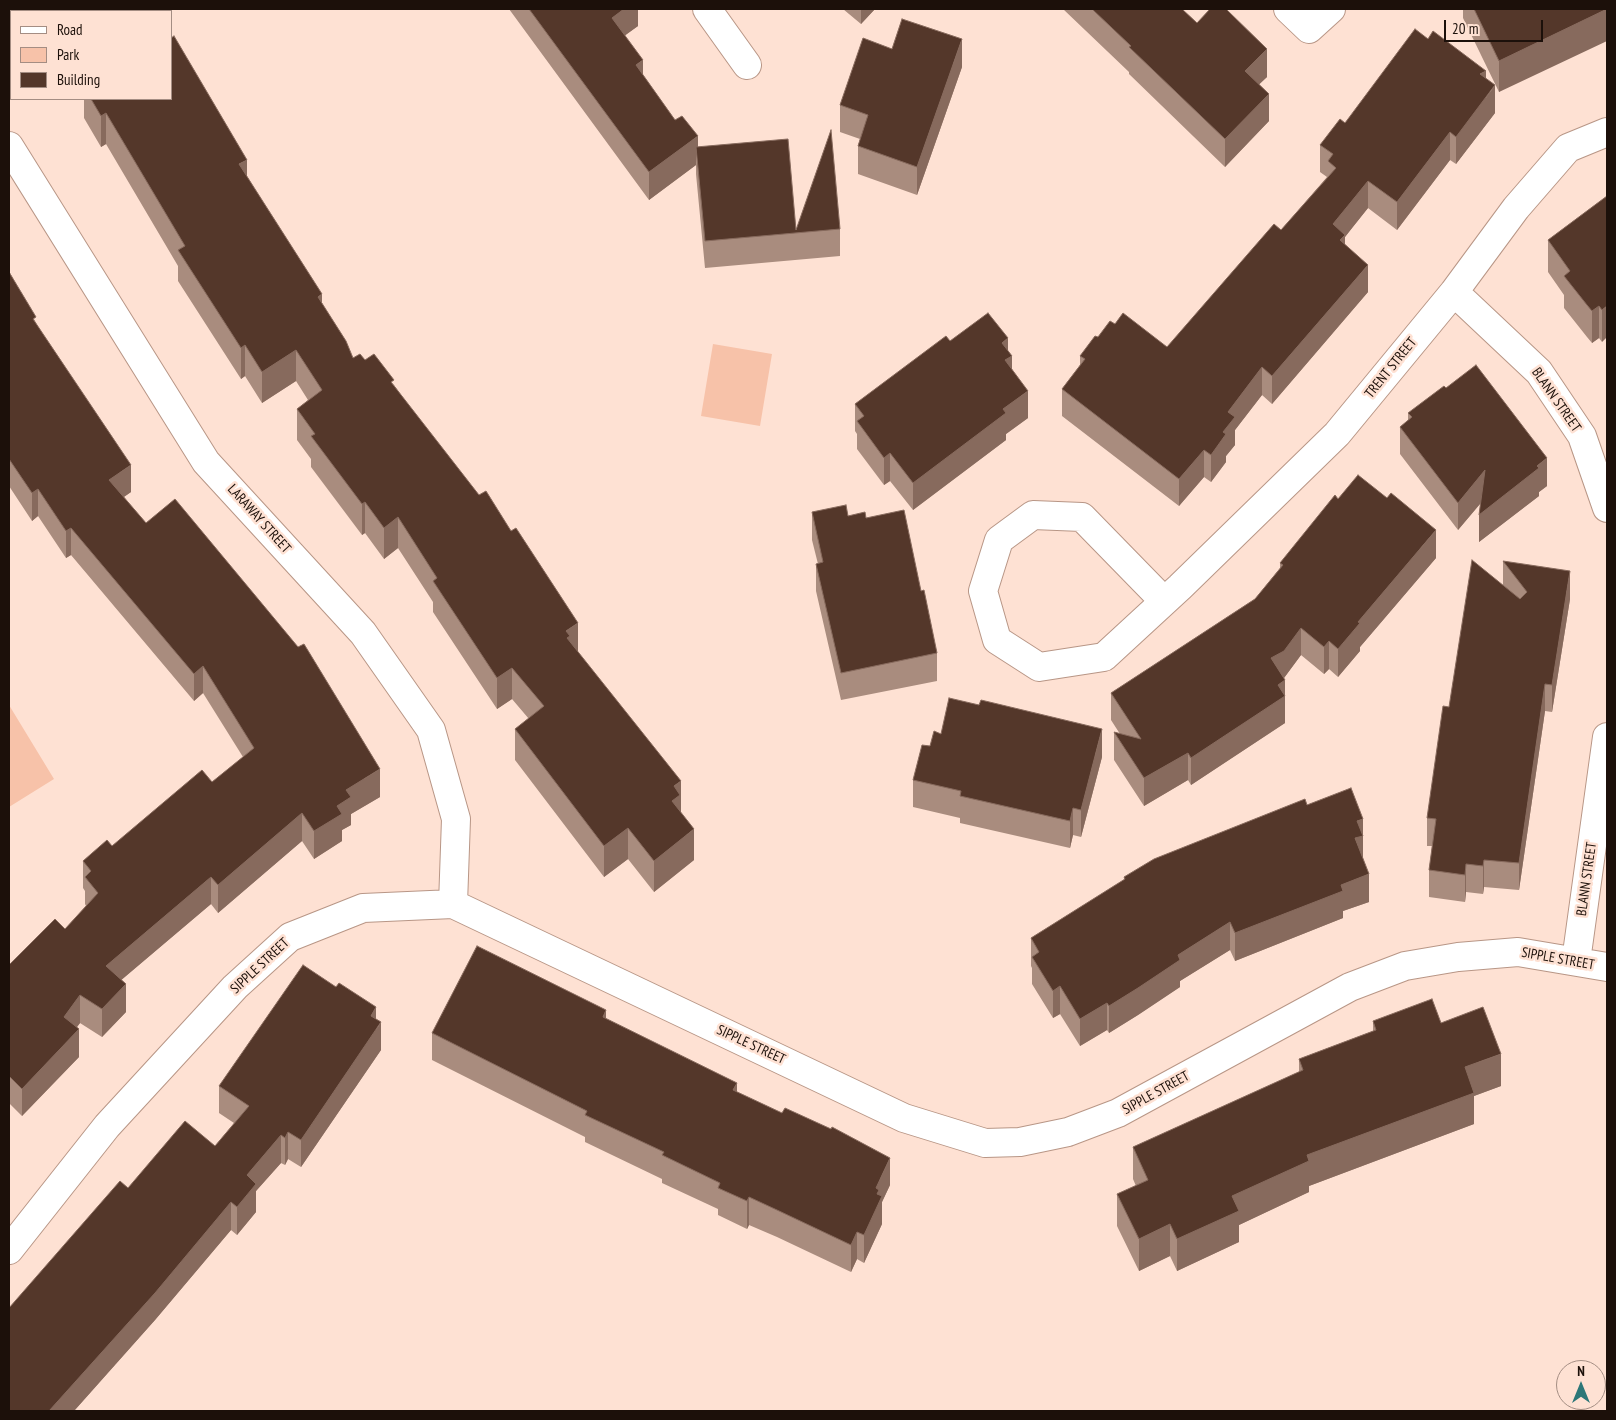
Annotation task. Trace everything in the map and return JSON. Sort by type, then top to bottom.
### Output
[{"type":"street","points":[[707,9],[747,65]]},
{"type":"street","points":[[1288,9],[1309,29],[1332,9]]},
{"type":"street","name":"TRENT STREET","points":[[1164,601],[1082,517],[1032,515],[999,540],[983,591],[997,640],[1039,667],[1104,657],[1164,601],[1338,434],[1454,292],[1516,208],[1568,148],[1607,132]]},
{"type":"street","name":"LARAWAY STREET","points":[[9,146],[206,462],[363,633],[431,730],[456,819],[454,904]]},
{"type":"street","name":"BLANN STREET","points":[[1454,292],[1539,372],[1582,436],[1607,508]]},
{"type":"street","name":"BLANN STREET","points":[[1576,961],[1607,737]]},
{"type":"street","name":"SIPPLE STREET","points":[[9,1250],[107,1126],[235,987],[290,937],[363,908],[454,904],[904,1118],[984,1143],[1020,1142],[1068,1132],[1118,1113],[1350,987],[1405,966],[1458,957],[1518,952],[1607,968]]},
{"type":"green space","points":[[713,344],[772,354],[760,426],[701,416]]},
{"type":"green space","points":[[9,705],[54,779],[9,807]]},
{"type":"building","points":[[529,9],[624,9],[612,18],[643,60],[636,65],[675,120],[682,116],[698,136],[649,172]]},
{"type":"building","points":[[1092,9],[1182,9],[1197,23],[1210,9],[1226,9],[1267,49],[1245,71],[1269,94],[1225,139]]},
{"type":"building","points":[[1474,9],[1607,9],[1499,61]]},
{"type":"building","points":[[902,19],[962,39],[917,167],[858,146],[868,115],[840,105],[863,38],[892,49]]},
{"type":"building","points":[[1415,29],[1428,39],[1433,31],[1486,71],[1480,74],[1495,85],[1456,137],[1450,132],[1397,202],[1368,181],[1333,224],[1345,235],[1340,240],[1368,265],[1272,376],[1262,367],[1228,412],[1235,417],[1223,432],[1226,434],[1211,455],[1204,450],[1179,479],[1062,389],[1085,359],[1080,356],[1095,336],[1098,337],[1110,321],[1115,324],[1123,313],[1167,347],[1274,224],[1281,230],[1336,168],[1328,161],[1333,154],[1320,145],[1340,119],[1345,123]]},
{"type":"building","points":[[174,36],[247,160],[239,164],[322,294],[318,297],[346,341],[353,358],[360,354],[365,360],[374,354],[394,380],[391,382],[479,495],[486,491],[511,531],[516,528],[578,623],[566,631],[570,636],[567,638],[681,781],[674,786],[680,795],[672,801],[694,829],[654,861],[628,828],[604,846],[515,729],[544,706],[512,668],[497,678],[433,581],[437,578],[398,517],[384,528],[365,502],[362,504],[311,436],[315,434],[297,409],[322,390],[296,350],[262,372],[245,345],[241,348],[178,250],[185,246],[106,113],[101,116],[92,100],[172,100],[172,37]]},
{"type":"building","points":[[831,130],[840,229],[705,241],[696,147],[788,139],[796,230]]},
{"type":"building","points":[[1607,196],[1607,306],[1602,310],[1599,306],[1592,311],[1564,276],[1570,271],[1548,240]]},
{"type":"building","points":[[9,272],[36,317],[33,319],[131,465],[109,480],[146,523],[175,499],[298,647],[304,644],[380,769],[346,790],[351,797],[337,806],[342,814],[314,831],[302,813],[218,885],[211,877],[106,966],[126,984],[102,1009],[80,995],[64,1017],[79,1029],[22,1089],[9,1076],[9,965],[55,919],[65,929],[98,893],[85,877],[91,871],[83,861],[107,840],[112,846],[202,770],[212,782],[254,748],[203,666],[194,674],[71,528],[66,531],[38,489],[32,493],[9,459]]},
{"type":"building","points":[[988,313],[1008,338],[1002,343],[1012,356],[1005,360],[1028,391],[1003,409],[1006,413],[913,483],[890,453],[884,458],[857,421],[864,416],[855,404],[946,336],[950,341]]},
{"type":"building","points":[[1476,365],[1547,458],[1537,466],[1539,468],[1479,515],[1485,470],[1458,503],[1400,427],[1412,417],[1408,413]]},
{"type":"building","points":[[1358,475],[1387,498],[1391,493],[1436,530],[1358,622],[1360,623],[1338,649],[1329,641],[1324,647],[1301,628],[1284,651],[1271,658],[1285,680],[1278,685],[1285,696],[1191,758],[1188,753],[1144,778],[1114,732],[1141,739],[1111,693],[1255,599],[1283,565],[1280,563],[1335,495],[1338,499]]},
{"type":"building","points":[[846,505],[848,516],[865,512],[866,518],[904,510],[921,591],[924,590],[937,653],[841,673],[816,564],[823,562],[812,512]]},
{"type":"building","points":[[1472,560],[1520,599],[1527,592],[1503,561],[1570,571],[1552,685],[1545,684],[1519,863],[1484,860],[1483,866],[1466,864],[1465,875],[1429,870],[1436,819],[1427,818],[1443,706],[1449,707]]},
{"type":"building","points":[[949,698],[979,705],[981,700],[1102,729],[1081,810],[1073,808],[1070,821],[960,796],[961,791],[913,780],[922,745],[930,746],[934,731],[941,734]]},
{"type":"building","points":[[1351,788],[1363,819],[1357,821],[1363,836],[1355,838],[1369,874],[1341,885],[1343,891],[1235,933],[1230,922],[1178,955],[1180,960],[1138,988],[1109,1006],[1107,1003],[1080,1019],[1060,986],[1053,991],[1032,957],[1039,952],[1031,938],[1154,859],[1305,799],[1307,805]]},
{"type":"building","points":[[477,946],[606,1010],[603,1017],[737,1083],[733,1090],[782,1113],[785,1108],[831,1129],[832,1127],[890,1158],[876,1188],[879,1190],[877,1194],[882,1196],[864,1235],[857,1232],[851,1245],[749,1197],[747,1201],[718,1188],[720,1183],[662,1155],[664,1152],[585,1115],[587,1111],[432,1033]]},
{"type":"building","points":[[303,965],[336,987],[339,983],[376,1007],[371,1016],[381,1022],[301,1140],[288,1132],[285,1138],[281,1135],[247,1175],[256,1184],[237,1207],[231,1202],[155,1293],[49,1411],[9,1411],[9,1308],[120,1181],[128,1188],[185,1121],[215,1146],[249,1106],[219,1086]]},
{"type":"building","points":[[1432,999],[1441,1023],[1483,1007],[1501,1054],[1465,1067],[1474,1093],[1307,1155],[1309,1161],[1232,1196],[1239,1211],[1177,1239],[1170,1224],[1139,1239],[1117,1194],[1148,1180],[1133,1147],[1303,1070],[1299,1059],[1376,1030],[1373,1021]]}]
